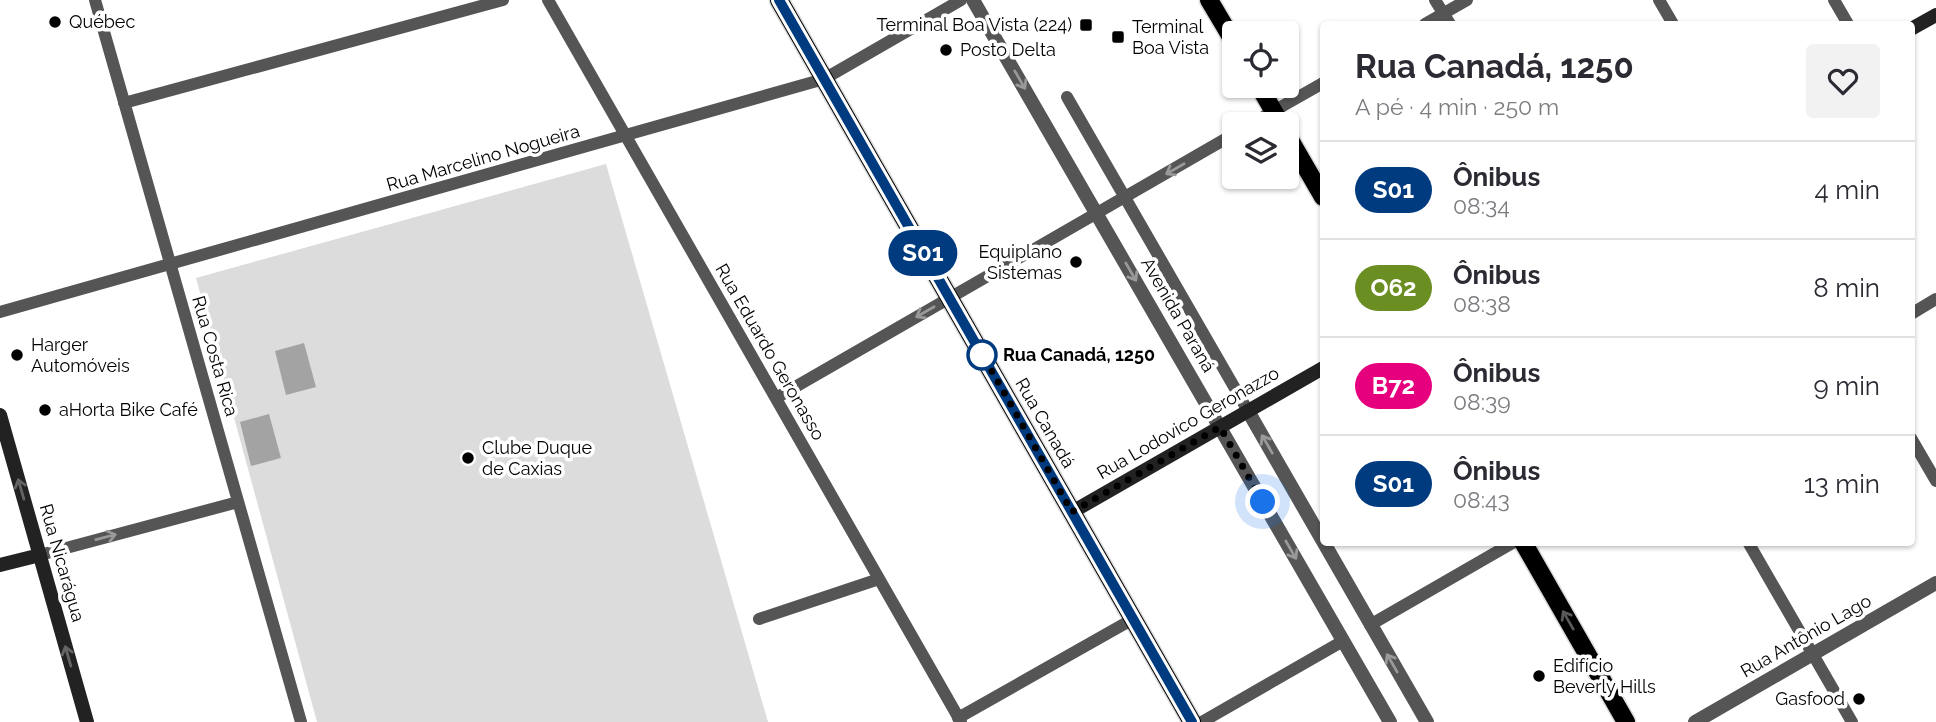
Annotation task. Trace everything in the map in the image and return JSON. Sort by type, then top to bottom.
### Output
[{"type":"main road","name":"Rua Canadá","points":[[779,0],[1192,722]]},
{"type":"main road","points":[[1209,0],[1222,22]]},
{"type":"main road","points":[[1915,27],[1936,15]]},
{"type":"main road","points":[[1299,155],[1320,192]]},
{"type":"main road","name":"Rua Lodovico Geronazzo","points":[[1072,512],[1320,370]]},
{"type":"main road","name":"Rua Nicarágua","points":[[0,415],[87,722]]},
{"type":"main road","points":[[1525,546],[1626,722]]},
{"type":"main road","points":[[0,565],[40,555]]},
{"type":"street","name":"Rua Costa Rica","points":[[95,0],[301,722]]},
{"type":"street","points":[[124,103],[503,0]]},
{"type":"street","name":"Rua Eduardo Geronasso","points":[[548,0],[960,720]]},
{"type":"street","name":"Rua Marcelino Nogueira","points":[[0,312],[824,79],[961,0]]},
{"type":"street","name":"Avenida Paraná","points":[[973,0],[1390,722]]},
{"type":"street","points":[[1435,0],[1446,19],[1467,0]]},
{"type":"street","points":[[1658,0],[1671,21]]},
{"type":"street","points":[[1834,0],[1846,21]]},
{"type":"street","points":[[1286,112],[1320,85]]},
{"type":"street","name":"Avenida Paraná","points":[[1067,97],[1320,537]]},
{"type":"street","points":[[776,398],[1222,141]]},
{"type":"street","points":[[1915,312],[1936,299]]},
{"type":"street","points":[[1915,445],[1936,481]]},
{"type":"street","points":[[40,555],[238,502]]},
{"type":"street","name":"Avenida Paraná","points":[[1325,546],[1427,722]]},
{"type":"street","points":[[1370,625],[1507,546]]},
{"type":"street","points":[[1750,546],[1852,722]]},
{"type":"street","points":[[759,619],[879,579]]},
{"type":"street","name":"Rua Antônio Lago","points":[[1695,722],[1936,583]]},
{"type":"street","points":[[960,720],[1133,619]]},
{"type":"street","points":[[1202,722],[1343,640]]},
{"type":"shaded area","name":"Clube Duque de Caxias","points":[[606,164],[768,722],[317,722],[196,278]]},
{"type":"shaded area","points":[[304,343],[316,387],[286,395],[275,351]]},
{"type":"shaded area","points":[[269,414],[281,458],[251,466],[240,422]]},
{"type":"bus line","name":"S01","points":[[779,0],[1192,722]]},
{"type":"place","name":"Québec","points":[[55,22]]},
{"type":"place","name":"Terminal Boa Vista (224)","points":[[1086,25]]},
{"type":"place","name":"Terminal Boa Vista","points":[[1118,37]]},
{"type":"place","name":"Posto Delta","points":[[946,50]]},
{"type":"place","name":"Equiplano Sistemas","points":[[1076,262]]},
{"type":"place","name":"Harger Automóveis","points":[[17,355]]},
{"type":"place","name":"Rua Canadá, 1250","points":[[982,355]]},
{"type":"place","name":"aHorta Bike Café","points":[[45,410]]},
{"type":"place","name":"Clube Duque de Caxias","points":[[468,458]]},
{"type":"place","name":"Edifício Beverly Hills","points":[[1539,676]]},
{"type":"place","name":"Gasfood","points":[[1859,699]]},
{"type":"route","points":[[982,355],[981,352],[1072,512],[1220,427],[1263,502]]}]
